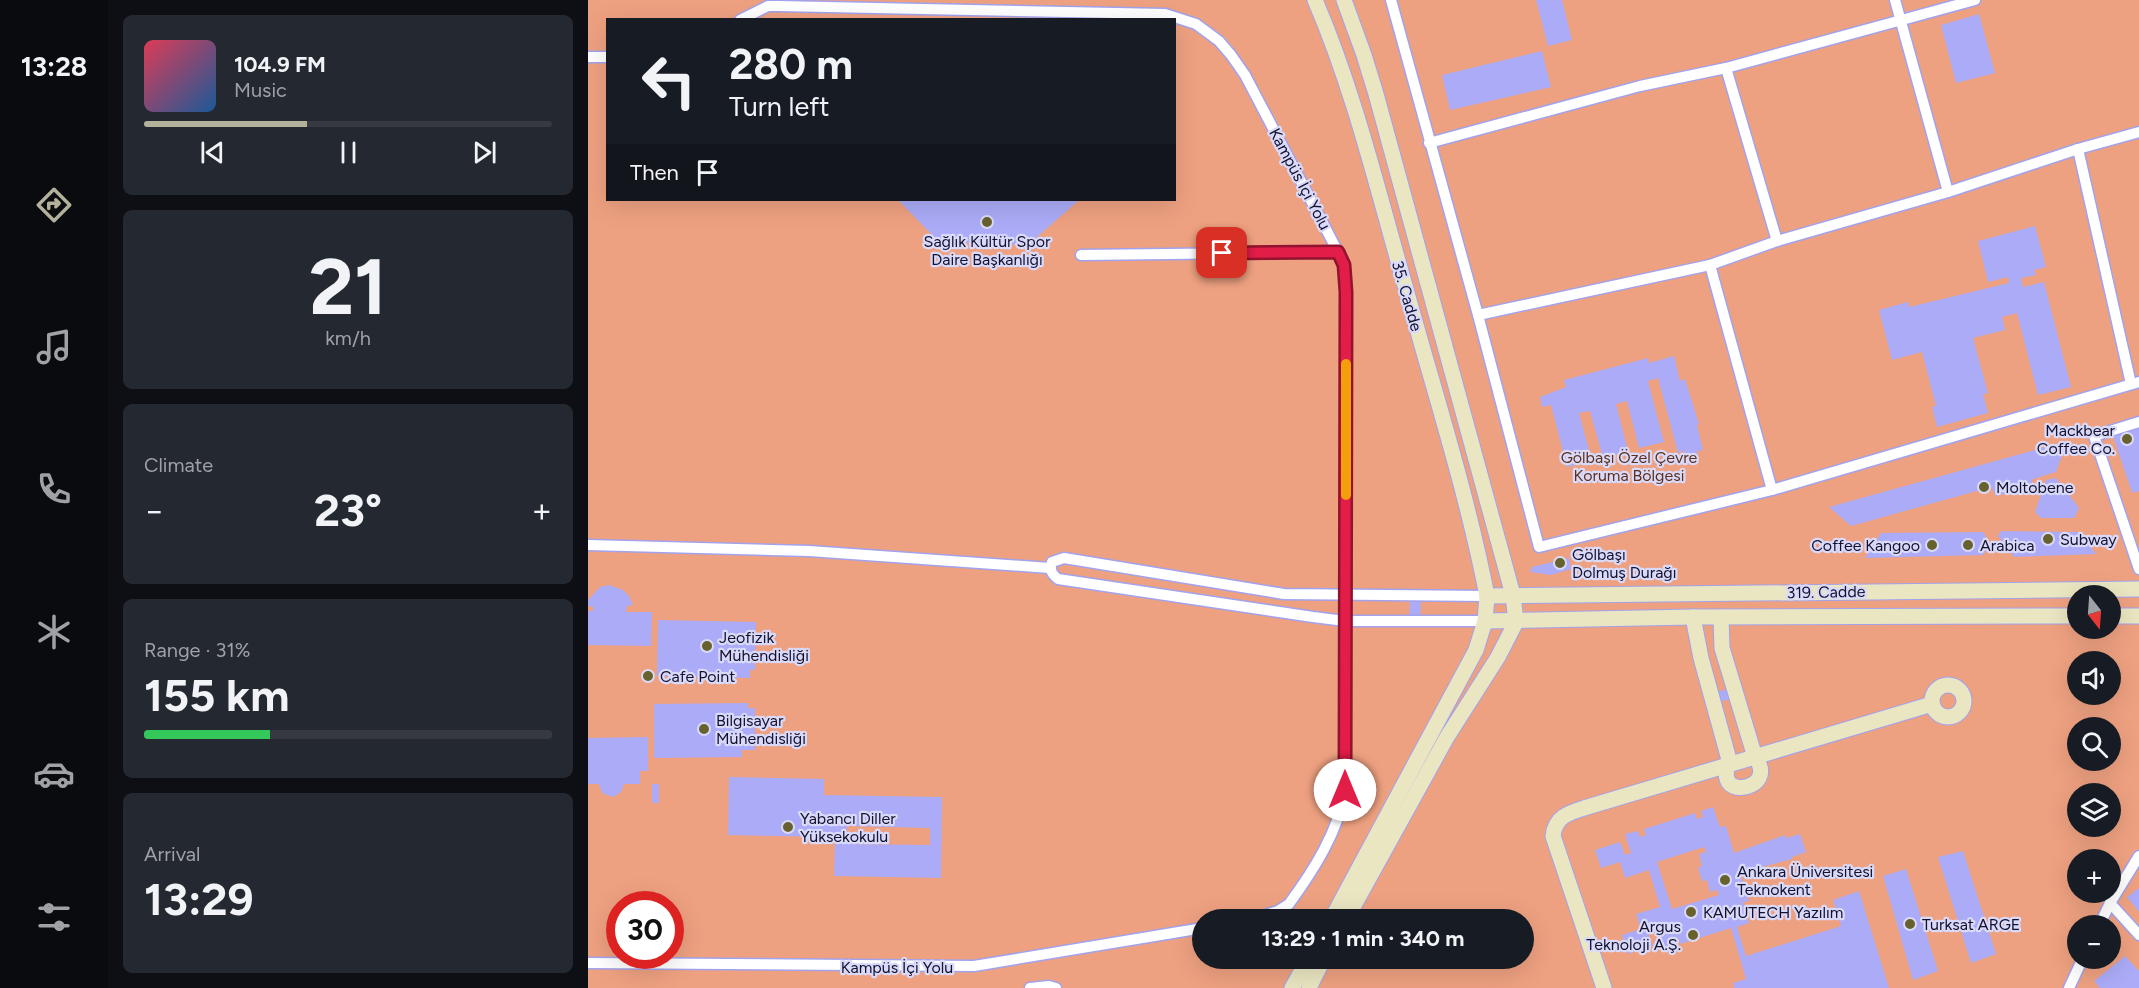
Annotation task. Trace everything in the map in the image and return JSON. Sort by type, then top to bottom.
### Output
[{"type":"street","name":"35. Cadde","points":[[1315,0],[1333,42],[1357,116],[1449,442],[1487,596],[1485,621],[1476,650],[1337,909]]},
{"type":"street","name":"35. Cadde","points":[[1344,0],[1373,85],[1513,595],[1516,621]]},
{"type":"street","points":[[1391,0],[1539,547],[1772,490],[2135,383],[2078,149]]},
{"type":"street","points":[[1895,0],[1948,192]]},
{"type":"street","points":[[1429,143],[1640,86],[1726,68],[1975,0]]},
{"type":"street","name":"Kampüs İçi Yolu","points":[[742,18],[755,6],[1166,14],[1196,24],[1219,41],[1245,75],[1338,252],[1344,265],[1346,292],[1345,790],[1337,824],[1289,904],[1281,909]]},
{"type":"street","points":[[588,57],[606,57]]},
{"type":"street","points":[[1726,68],[1777,241]]},
{"type":"street","points":[[1478,315],[1710,265],[1777,241],[1948,192],[2078,149],[2139,132]]},
{"type":"street","points":[[1082,255],[1338,252]]},
{"type":"street","points":[[1710,265],[1772,490]]},
{"type":"street","points":[[2139,422],[2094,436],[2139,569]]},
{"type":"street","points":[[588,545],[809,551],[1050,568]]},
{"type":"street","points":[[1485,621],[1345,621],[1069,581],[1058,579],[1050,568],[1052,562],[1064,558],[1284,594],[1487,596]]},
{"type":"street","name":"319. Cadde","points":[[1487,596],[2137,593]]},
{"type":"street","name":"319. Cadde","points":[[1485,621],[1693,617],[2067,616]]},
{"type":"street","points":[[2121,616],[2139,616]]},
{"type":"street","points":[[1693,617],[1701,658],[1730,764],[1726,772],[1727,780],[1736,788],[1755,783],[1761,774],[1761,768],[1755,757],[1722,648],[1721,617]]},
{"type":"street","points":[[1352,909],[1448,737],[1498,657],[1516,621]]},
{"type":"street","points":[[1604,988],[1553,836],[1554,825],[1560,818],[1574,811],[1932,704]]},
{"type":"street","points":[[2121,885],[2139,856]]},
{"type":"street","points":[[2104,915],[2110,903],[2139,935]]},
{"type":"street","name":"Kampüs İçi Yolu","points":[[588,963],[974,966],[1192,930]]},
{"type":"street","points":[[1292,988],[1303,969]]},
{"type":"street","points":[[1309,988],[1318,969]]},
{"type":"street","points":[[2069,988],[2078,969]]},
{"type":"street","points":[[1030,988],[1049,986],[1056,988]]},
{"type":"green space","name":"Gölbaşı Özel Çevre Koruma Bölgesi","points":[[588,0],[2139,0],[2139,988],[588,988]]},
{"type":"building","points":[[1536,0],[1562,0],[1572,40],[1548,46]]},
{"type":"building","points":[[1979,14],[1995,73],[1956,83],[1941,25]]},
{"type":"building","points":[[1542,51],[1551,87],[1450,110],[1442,75]]},
{"type":"building","name":"Sağlık Kültür Spor Daire Başkanlığı","points":[[899,201],[1078,201],[1028,245],[939,242]]},
{"type":"building","points":[[2035,226],[2046,267],[2034,270],[2036,275],[2021,278],[2023,287],[2044,282],[2071,387],[2038,395],[2017,313],[2002,317],[2005,330],[1973,338],[1988,393],[1983,394],[1988,413],[1937,427],[1932,407],[1936,406],[1922,352],[1892,360],[1879,310],[1908,302],[1909,307],[2009,283],[2008,277],[1988,282],[1978,241]]},
{"type":"building","points":[[1674,356],[1680,381],[1685,379],[1699,424],[1697,425],[1703,450],[1697,451],[1698,455],[1691,457],[1690,455],[1685,456],[1683,451],[1678,453],[1658,378],[1648,381],[1664,442],[1639,448],[1627,401],[1616,404],[1628,451],[1603,458],[1590,411],[1579,413],[1592,461],[1567,467],[1551,405],[1542,407],[1540,397],[1566,387],[1564,380],[1648,358],[1649,363]]},
{"type":"building","points":[[2139,424],[2139,491],[2132,493],[2112,433]]},
{"type":"building","points":[[2066,445],[2056,472],[2033,479],[2030,487],[1996,496],[1991,487],[1851,526],[1829,507],[2049,446],[2048,449]]},
{"type":"building","points":[[2056,478],[2079,508],[2074,518],[2041,518],[2035,512],[2046,480]]},
{"type":"building","points":[[2001,531],[2080,532],[2096,554],[2014,557],[1998,536]]},
{"type":"building","points":[[1983,532],[1990,543],[1983,555],[1865,558],[1881,533]]},
{"type":"building","name":"Gölbaşı Dolmuş Durağı","points":[[1569,558],[1571,569],[1551,575],[1530,572],[1532,567]]},
{"type":"building","points":[[609,585],[623,590],[629,596],[633,605],[627,606],[626,612],[652,612],[651,646],[588,645],[588,611],[593,611],[593,607],[588,606],[588,600],[600,587]]},
{"type":"building","points":[[1410,599],[1421,600],[1420,624],[1409,624]]},
{"type":"building","name":"Jeofizik Mühendisliği","points":[[658,620],[756,622],[755,670],[750,670],[750,678],[657,676]]},
{"type":"building","points":[[1730,688],[1733,698],[1717,703],[1714,693]]},
{"type":"building","name":"Bilgisayar Mühendisliği","points":[[748,703],[748,708],[755,708],[755,750],[742,750],[742,757],[654,758],[654,704]]},
{"type":"building","points":[[648,737],[648,771],[640,771],[640,784],[624,784],[621,792],[613,797],[602,793],[599,784],[588,784],[588,738]]},
{"type":"building","name":"Yabancı Diller Yüksekokulu","points":[[729,777],[824,779],[824,795],[942,797],[941,878],[834,876],[835,837],[728,835]],"holes":[[[847,826],[930,828],[930,845],[847,844]]]},
{"type":"building","points":[[652,784],[659,784],[659,803],[652,803]]},
{"type":"building","points":[[1713,807],[1720,827],[1726,826],[1734,853],[1785,835],[1786,838],[1800,834],[1806,852],[1792,859],[1740,873],[1749,901],[1743,902],[1749,923],[1737,927],[1746,956],[1841,926],[1833,900],[1859,891],[1889,988],[1734,988],[1733,983],[1746,979],[1731,928],[1680,944],[1678,938],[1671,940],[1673,946],[1661,950],[1655,931],[1648,933],[1653,946],[1627,954],[1622,935],[1641,929],[1636,914],[1660,907],[1649,870],[1625,878],[1620,862],[1601,868],[1595,850],[1620,842],[1625,855],[1631,853],[1625,834],[1638,831],[1640,837],[1646,835],[1644,829],[1695,813],[1697,819],[1703,817],[1701,811]],"holes":[[[1704,847],[1706,852],[1699,854],[1702,866],[1698,868],[1702,881],[1707,880],[1710,892],[1717,890],[1719,895],[1672,909],[1657,862]]]},
{"type":"building","points":[[1963,851],[1996,954],[1971,963],[1938,857]]},
{"type":"building","name":"Turksat ARGE","points":[[1906,869],[1938,971],[1913,980],[1883,876]]},
{"type":"building","points":[[2139,888],[2139,912],[2127,897]]},
{"type":"building","points":[[2125,956],[2139,971],[2139,988],[2100,988],[2094,981],[2109,969],[2121,969],[2121,959]]},
{"type":"slow traffic","points":[[1346,364],[1346,495]]},
{"type":"place","name":"Sağlık Kültür Spor Daire Başkanlığı","points":[[987,222]]},
{"type":"place","name":"Mackbear Coffee Co.","points":[[2127,439]]},
{"type":"place","name":"Moltobene","points":[[1984,487]]},
{"type":"place","name":"Subway","points":[[2048,539]]},
{"type":"place","name":"Coffee Kangoo","points":[[1932,545]]},
{"type":"place","name":"Arabica","points":[[1968,545]]},
{"type":"place","name":"Gölbaşı Dolmuş Durağı","points":[[1560,563]]},
{"type":"place","name":"Jeofizik Mühendisliği","points":[[707,646]]},
{"type":"place","name":"Cafe Point","points":[[648,676]]},
{"type":"place","name":"Bilgisayar Mühendisliği","points":[[704,729]]},
{"type":"place","name":"Yabancı Diller Yüksekokulu","points":[[788,827]]},
{"type":"place","name":"Ankara Üniversitesi Teknokent","points":[[1725,880]]},
{"type":"place","name":"KAMUTECH Yazılım","points":[[1691,912]]},
{"type":"place","name":"Turksat ARGE","points":[[1910,924]]},
{"type":"place","name":"Argus Teknoloji A.Ş.","points":[[1693,935]]},
{"type":"route","points":[[1222,253],[1338,252],[1344,265],[1346,292],[1345,790]]}]
